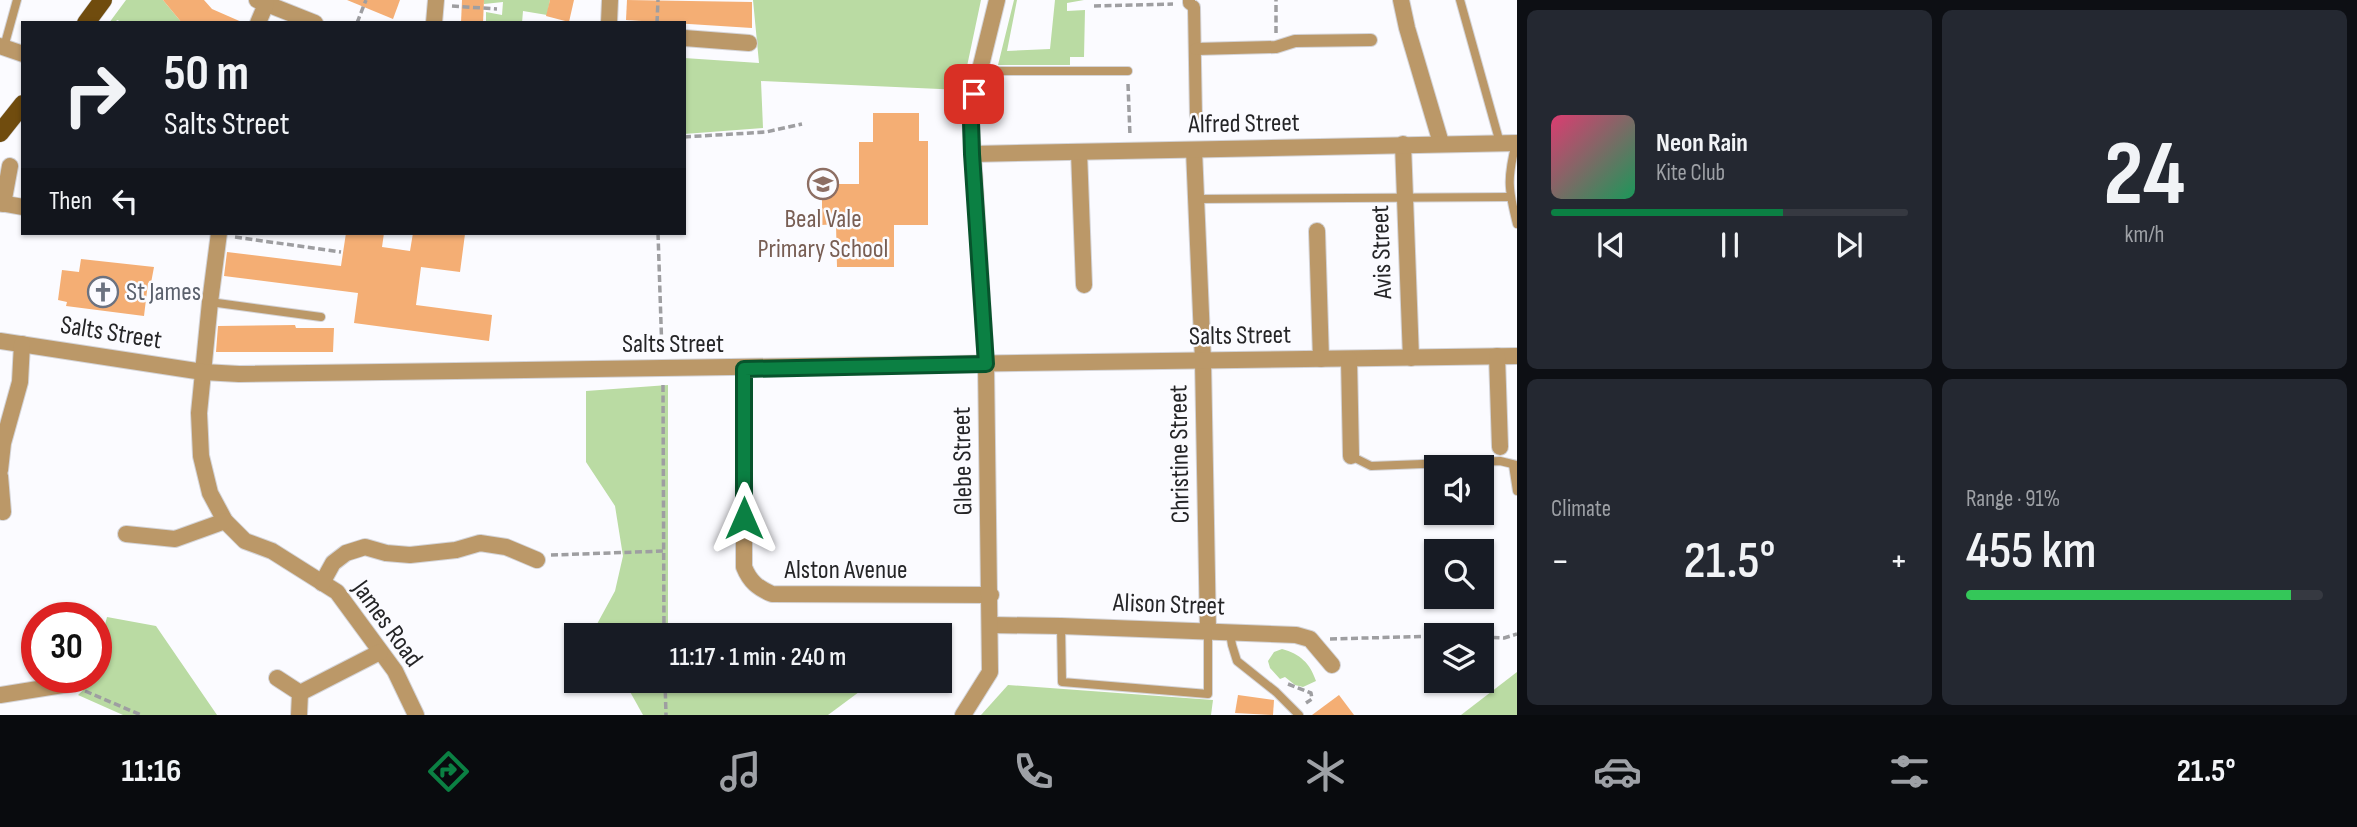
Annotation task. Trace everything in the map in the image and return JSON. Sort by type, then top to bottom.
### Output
[{"type":"main road","points":[[87,21],[103,0]]},
{"type":"main road","points":[[0,133],[21,107]]},
{"type":"street","points":[[609,21],[610,0]]},
{"type":"street","name":"Glebe Street","points":[[962,715],[990,672],[986,364],[971,122],[974,94],[997,0]]},
{"type":"street","points":[[1401,0],[1441,143]]},
{"type":"street","points":[[258,21],[261,2],[310,21]]},
{"type":"street","points":[[1189,2],[1194,8],[1196,119]]},
{"type":"street","points":[[436,21],[441,3]]},
{"type":"street","points":[[686,38],[750,43]]},
{"type":"street","points":[[1196,49],[1276,47],[1295,41],[1371,40]]},
{"type":"street","points":[[2,46],[21,53]]},
{"type":"street","name":"Alfred Street","points":[[972,154],[1511,143]]},
{"type":"street","name":"Avis Street","points":[[1403,144],[1411,358]]},
{"type":"street","name":"Christine Street","points":[[1194,150],[1203,361],[1208,631]]},
{"type":"street","points":[[1079,152],[1084,285]]},
{"type":"street","points":[[10,166],[2,203],[21,206]]},
{"type":"street","points":[[1317,231],[1321,359]]},
{"type":"street","name":"James Road","points":[[219,235],[199,413],[201,456],[210,493],[225,521],[245,541],[272,551],[337,592],[395,671],[416,715]]},
{"type":"street","name":"Salts Street","points":[[0,341],[203,372],[239,374],[744,369],[1517,356]]},
{"type":"street","points":[[0,470],[3,443],[20,382],[22,344]]},
{"type":"street","points":[[1497,356],[1500,447]]},
{"type":"street","points":[[1349,359],[1351,456]]},
{"type":"street","name":"Alston Avenue","points":[[744,369],[744,567],[749,580],[772,594],[991,595]]},
{"type":"street","points":[[0,475],[3,512]]},
{"type":"street","points":[[125,534],[175,539],[225,521]]},
{"type":"street","points":[[322,583],[333,563],[346,553],[365,547],[386,553],[411,555],[456,550],[480,543],[506,547],[537,561]]},
{"type":"street","name":"Alison Street","points":[[991,625],[1230,633],[1275,632],[1310,639]]},
{"type":"street","points":[[1310,639],[1332,665]]},
{"type":"street","points":[[300,693],[380,652]]},
{"type":"street","points":[[277,678],[300,693]]},
{"type":"street","points":[[0,695],[21,692]]},
{"type":"street","points":[[299,715],[300,693]]},
{"type":"lane","points":[[2,46],[17,0]]},
{"type":"lane","points":[[1460,0],[1511,143],[1510,197],[1517,224]]},
{"type":"lane","points":[[980,69],[1128,71]]},
{"type":"lane","points":[[1196,199],[1510,197]]},
{"type":"lane","points":[[210,302],[321,317]]},
{"type":"lane","points":[[1351,456],[1370,466],[1500,461],[1515,465],[1517,491]]},
{"type":"lane","points":[[1061,626],[1062,682],[1208,694],[1208,631]]},
{"type":"lane","points":[[1230,633],[1231,646],[1237,661],[1297,713]]},
{"type":"path","points":[[358,21],[366,0]]},
{"type":"path","points":[[657,21],[658,0]]},
{"type":"path","points":[[1276,0],[1276,17]]},
{"type":"path","points":[[1094,6],[1189,2]]},
{"type":"path","points":[[441,3],[497,9]]},
{"type":"path","points":[[1128,71],[1130,141]]},
{"type":"path","points":[[686,137],[766,132],[802,124]]},
{"type":"path","points":[[226,235],[341,252]]},
{"type":"path","points":[[658,235],[663,369],[664,623]]},
{"type":"path","points":[[537,561],[554,554],[664,551]]},
{"type":"path","points":[[1494,638],[1517,634]]},
{"type":"path","points":[[1310,639],[1424,636]]},
{"type":"path","points":[[1284,680],[1291,686],[1311,693],[1312,699],[1297,713]]},
{"type":"path","points":[[90,693],[141,715]]},
{"type":"path","points":[[665,693],[666,715]]},
{"type":"green space","points":[[126,0],[163,0],[180,21],[117,20],[110,21]]},
{"type":"green space","points":[[484,0],[550,0],[547,15],[523,11],[522,21],[486,21],[486,12],[502,15],[503,2],[484,4]]},
{"type":"green space","points":[[753,0],[981,0],[962,90],[761,81],[763,128],[686,134],[686,58],[759,63]]},
{"type":"green space","points":[[1014,0],[1017,0],[1007,51],[1050,49],[1055,0],[1084,0],[1067,3],[1067,11],[1085,10],[1084,57],[1070,57],[1070,65],[998,65]]},
{"type":"green space","points":[[668,385],[668,623],[598,623],[615,591],[623,556],[615,506],[586,462],[586,391]]},
{"type":"green space","points":[[112,618],[156,626],[217,715],[123,715],[78,695],[112,693]]},
{"type":"green space","points":[[1282,649],[1304,660],[1316,681],[1303,687],[1295,685],[1285,677],[1280,679],[1270,668],[1268,661],[1274,652]]},
{"type":"green space","points":[[1517,672],[1517,715],[1461,715],[1490,693],[1494,693],[1494,690]]},
{"type":"green space","points":[[1008,685],[1213,700],[1211,715],[981,715]]},
{"type":"green space","points":[[631,693],[858,693],[828,715],[643,715]]},
{"type":"building","points":[[163,0],[204,0],[212,9],[239,21],[180,21]]},
{"type":"building","points":[[347,0],[400,0],[393,19]]},
{"type":"building","points":[[462,0],[484,0],[483,21],[461,21]]},
{"type":"building","points":[[550,0],[574,0],[569,21],[546,16]]},
{"type":"building","points":[[627,0],[752,2],[752,28],[686,24],[686,21],[626,20]]},
{"type":"building","points":[[873,113],[919,113],[919,141],[928,141],[928,225],[894,225],[894,267],[837,267],[836,224],[822,225],[822,184],[859,184],[859,142],[873,142]]},
{"type":"building","points":[[346,235],[384,235],[382,247],[410,251],[413,235],[465,235],[460,272],[421,267],[416,305],[492,315],[489,341],[354,323],[358,293],[224,276],[227,252],[341,266]]},
{"type":"building","name":"St James","points":[[81,259],[154,267],[151,283],[148,283],[144,316],[66,306],[67,302],[58,300],[62,270],[79,272]]},
{"type":"building","points":[[295,325],[296,328],[334,328],[333,352],[216,352],[218,326]]},
{"type":"building","points":[[1238,695],[1274,700],[1273,715],[1235,713]]},
{"type":"building","points":[[1339,695],[1354,715],[1312,715]]},
{"type":"place","name":"Beal Vale Primary School","points":[[823,184]]},
{"type":"place","name":"St James","points":[[103,292]]},
{"type":"route","points":[[744,518],[744,369],[986,364],[972,154],[974,94]]}]
